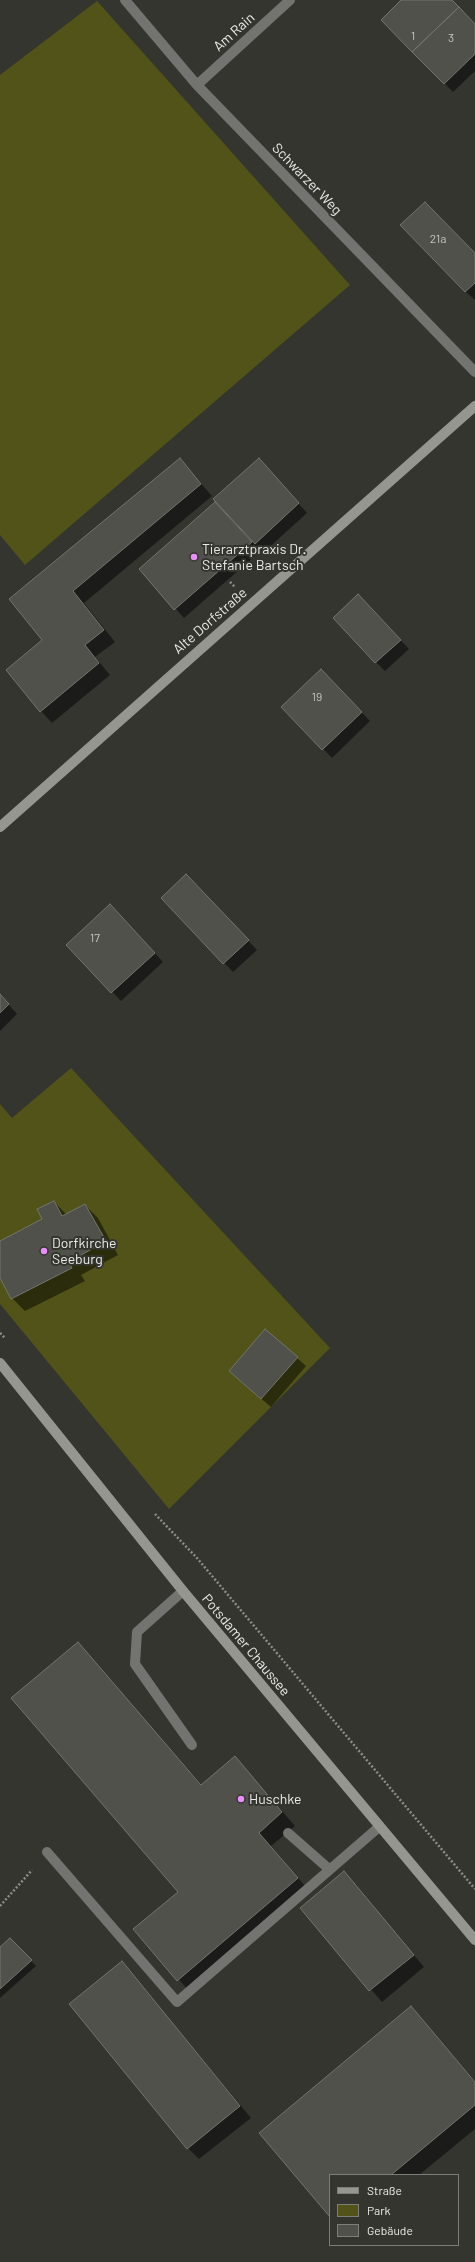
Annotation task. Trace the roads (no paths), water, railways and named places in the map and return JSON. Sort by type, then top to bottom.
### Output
[{"type":"main road","name":"Alte Dorfstraße","points":[[0,827],[475,406]]},
{"type":"main road","name":"Potsdamer Chaussee","points":[[0,1363],[183,1591],[475,1940]]},
{"type":"street","name":"Schwarzer Weg","points":[[125,0],[197,85],[475,372]]},
{"type":"street","name":"Am Rain","points":[[197,85],[290,0]]},
{"type":"street","points":[[183,1591],[137,1632],[135,1664],[192,1745]]},
{"type":"street","points":[[47,1852],[178,2002],[379,1827]]},
{"type":"street","points":[[288,1833],[329,1869]]},
{"type":"place","name":"Tierarztpraxis Dr. Stefanie Bartsch","points":[[194,557]]},
{"type":"place","name":"Dorfkirche Seeburg","points":[[44,1251]]},
{"type":"place","name":"Huschke","points":[[241,1799]]}]
